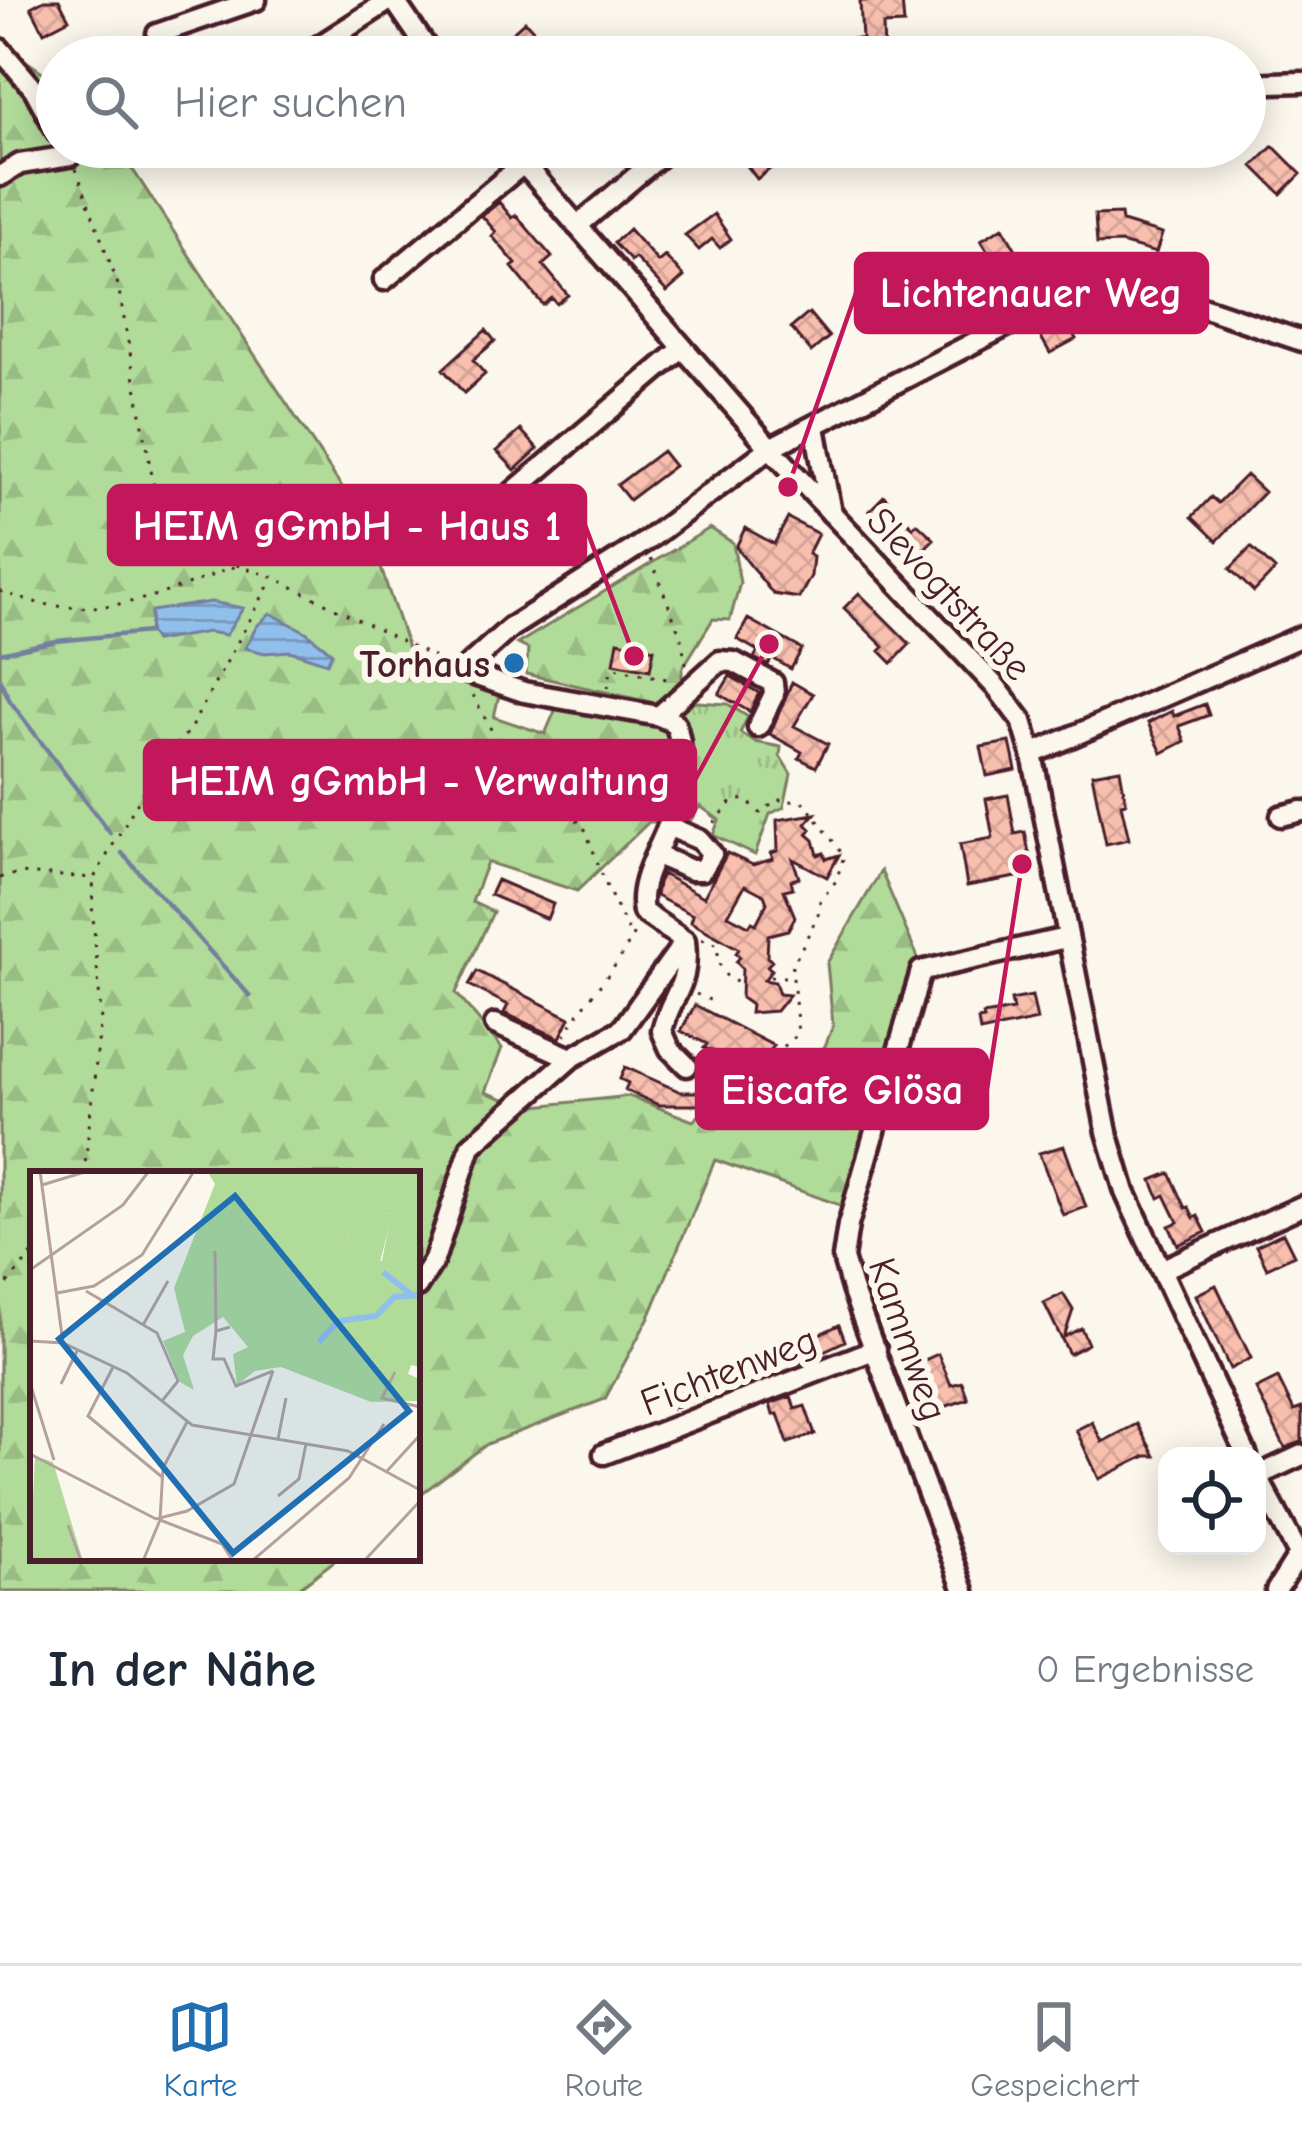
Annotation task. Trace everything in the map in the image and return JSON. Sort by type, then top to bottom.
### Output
[{"type":"street","points":[[157,34],[256,0]]},
{"type":"street","points":[[335,36],[392,0],[418,36]]},
{"type":"street","points":[[0,49],[36,93]]},
{"type":"street","points":[[1266,83],[1302,82]]},
{"type":"street","points":[[0,176],[36,160]]},
{"type":"street","points":[[384,280],[518,168]]},
{"type":"street","name":"Slevogtstraße","points":[[527,168],[770,448],[997,688],[1022,721],[1107,1132],[1125,1192],[1243,1447]]},
{"type":"street","points":[[578,226],[646,168]]},
{"type":"street","points":[[685,940],[643,912],[644,884],[668,826],[682,741],[675,723],[659,716],[524,692],[462,671],[510,628],[648,539],[770,448],[1043,307],[1100,290],[1161,293],[1302,341]]},
{"type":"street","points":[[500,503],[683,348]]},
{"type":"street","points":[[815,427],[831,513]]},
{"type":"street","points":[[1032,754],[1302,636]]},
{"type":"street","points":[[659,716],[691,681],[720,661],[734,662],[773,683],[774,694],[758,727]]},
{"type":"street","points":[[1281,815],[1302,811]]},
{"type":"street","points":[[656,855],[702,871],[712,854],[703,842],[668,826]]},
{"type":"street","name":"Kammweg","points":[[964,1591],[843,1258],[848,1225],[921,970],[1066,938]]},
{"type":"street","points":[[685,940],[688,968],[683,988],[662,1030],[670,1049],[687,1066]]},
{"type":"street","points":[[420,1282],[434,1260],[471,1145],[564,1056],[622,1029],[685,940]]},
{"type":"street","points":[[494,1024],[564,1056]]},
{"type":"street","points":[[1161,1270],[1302,1206]]},
{"type":"street","name":"Fichtenweg","points":[[604,1454],[876,1349]]},
{"type":"street","points":[[1266,1472],[1302,1455]]},
{"type":"street","points":[[1266,1493],[1300,1558],[1276,1591]]},
{"type":"path","points":[[74,168],[118,285],[161,526],[176,545],[273,578],[462,671],[520,785],[583,824],[632,938]]},
{"type":"path","points":[[606,700],[615,668],[691,681],[681,637],[653,570],[648,539]]},
{"type":"path","points":[[0,590],[39,606],[86,610],[175,590],[238,565]]},
{"type":"path","points":[[84,1171],[101,1015],[94,878],[160,761],[189,731],[273,578]]},
{"type":"path","points":[[687,1066],[704,1074],[765,1070],[798,1034],[792,967],[844,856],[803,802],[778,800],[760,813],[745,799],[732,802],[716,817],[703,842]]},
{"type":"path","points":[[0,878],[20,873],[94,878]]},
{"type":"path","points":[[564,1056],[580,1009],[624,955],[643,912]]},
{"type":"path","points":[[685,940],[704,939],[718,945],[718,962],[728,979],[737,982]]},
{"type":"path","points":[[770,977],[791,977]]},
{"type":"path","points":[[683,988],[714,1002]]},
{"type":"path","points":[[0,1293],[30,1257]]},
{"type":"green space","points":[[0,43],[36,68],[36,168],[131,168],[135,173],[366,524],[411,657],[499,695],[494,717],[545,734],[558,704],[668,725],[675,749],[663,822],[649,822],[577,891],[487,862],[472,902],[493,912],[456,993],[502,1048],[485,1092],[526,1107],[629,1096],[693,1121],[741,1079],[768,1083],[806,1068],[825,1046],[833,1026],[827,963],[881,871],[918,958],[906,979],[845,1207],[715,1160],[650,1315],[605,1399],[487,1444],[420,1495],[420,1171],[30,1171],[30,1561],[334,1561],[295,1591],[0,1591]]},
{"type":"green space","points":[[710,528],[733,543],[740,583],[730,620],[713,619],[682,669],[682,687],[654,703],[526,674],[528,649],[517,644]]},
{"type":"green space","points":[[683,701],[728,704],[748,717],[740,733],[755,742],[781,747],[780,756],[791,774],[784,807],[770,814],[755,855],[713,835],[719,820],[700,806],[686,821],[678,713]]},
{"type":"water","points":[[211,602],[243,608],[226,635],[208,632],[155,641],[149,632],[151,611]]},
{"type":"water","points":[[270,613],[332,653],[327,663],[290,651],[265,653],[245,648]]},
{"type":"building","points":[[44,0],[59,0],[69,19],[44,32],[31,7]]},
{"type":"building","points":[[902,0],[904,24],[883,25],[883,36],[862,36],[860,1]]},
{"type":"building","points":[[525,21],[539,36],[508,36]]},
{"type":"building","points":[[1273,146],[1301,174],[1281,194],[1255,168],[1266,168],[1266,153]]},
{"type":"building","points":[[749,168],[771,168],[757,179]]},
{"type":"building","points":[[499,202],[552,257],[543,265],[568,295],[557,304],[552,298],[543,305],[492,236],[496,232],[482,216]]},
{"type":"building","points":[[714,214],[731,239],[720,248],[712,239],[699,250],[685,235]]},
{"type":"building","points":[[1121,214],[1122,222],[1162,234],[1156,253],[1121,243],[1097,244],[1095,215]]},
{"type":"building","points":[[1003,227],[1019,255],[998,267],[981,240]]},
{"type":"building","points":[[629,229],[658,262],[665,256],[684,277],[667,292],[614,243]]},
{"type":"building","points":[[809,313],[829,337],[811,352],[791,328]]},
{"type":"building","points":[[1064,317],[1076,339],[1050,353],[1038,332]]},
{"type":"building","points":[[486,330],[495,341],[473,360],[485,374],[464,393],[443,369]]},
{"type":"building","points":[[521,430],[538,449],[515,470],[497,451]]},
{"type":"building","points":[[662,451],[674,466],[629,500],[617,485]]},
{"type":"building","points":[[1246,475],[1264,492],[1217,541],[1192,517],[1211,497],[1218,503]]},
{"type":"building","points":[[884,496],[913,527],[917,523],[934,539],[918,555],[869,511]]},
{"type":"building","points":[[788,518],[818,534],[808,554],[813,557],[811,576],[799,598],[773,594],[736,547],[745,528],[774,544]]},
{"type":"building","points":[[1251,547],[1275,570],[1254,592],[1230,569]]},
{"type":"building","points":[[859,593],[910,644],[892,663],[880,651],[884,647],[844,608]]},
{"type":"building","points":[[748,619],[802,649],[791,669],[772,658],[768,665],[754,658],[758,651],[737,639]]},
{"type":"building","points":[[618,641],[654,649],[650,670],[614,663]]},
{"type":"building","points":[[730,676],[759,693],[750,712],[719,694]]},
{"type":"building","points":[[792,682],[813,694],[794,726],[828,744],[816,767],[799,758],[802,752],[770,734]]},
{"type":"building","points":[[1205,704],[1209,715],[1179,726],[1185,741],[1162,753],[1148,723],[1172,711],[1174,716]]},
{"type":"building","points":[[1010,742],[1016,770],[987,776],[981,747]]},
{"type":"building","points":[[1120,769],[1129,839],[1106,844],[1092,774]]},
{"type":"building","points":[[1008,795],[1015,834],[1025,832],[1033,874],[967,886],[960,844],[993,838],[986,799]]},
{"type":"building","points":[[815,814],[806,824],[818,855],[824,853],[826,859],[839,855],[827,877],[793,859],[799,878],[791,880],[793,888],[784,890],[795,917],[788,930],[768,935],[767,957],[772,961],[767,966],[772,970],[764,980],[775,982],[779,994],[789,995],[776,1011],[750,1013],[751,1005],[741,998],[739,949],[691,922],[693,915],[656,896],[662,874],[704,897],[727,853],[753,865],[773,859],[771,853],[778,851],[777,820]],"holes":[[[745,885],[764,895],[767,903],[756,924],[749,926],[728,915]]]},
{"type":"building","points":[[497,880],[553,904],[547,919],[490,895]]},
{"type":"building","points":[[477,971],[570,1018],[560,1038],[504,1013],[508,1005],[469,985]]},
{"type":"building","points":[[1032,996],[1037,1020],[980,1032],[978,1020],[983,1015],[1013,1010],[1011,1000]]},
{"type":"building","points":[[695,1005],[774,1046],[760,1063],[750,1058],[746,1065],[704,1048],[707,1044],[681,1031]]},
{"type":"building","points":[[625,1067],[681,1092],[701,1092],[701,1105],[659,1105],[625,1090],[628,1083],[620,1079]]},
{"type":"building","points":[[1064,1146],[1086,1207],[1063,1215],[1039,1153]]},
{"type":"building","points":[[1170,1173],[1186,1208],[1194,1218],[1198,1216],[1206,1232],[1178,1245],[1169,1226],[1178,1222],[1152,1180]]},
{"type":"building","points":[[1283,1233],[1294,1255],[1267,1268],[1256,1246]]},
{"type":"building","points":[[1216,1285],[1251,1358],[1230,1369],[1196,1295]]},
{"type":"building","points":[[1063,1294],[1073,1310],[1064,1337],[1081,1328],[1088,1344],[1069,1354],[1044,1303]]},
{"type":"building","points":[[839,1325],[845,1341],[800,1362],[798,1357],[762,1373],[754,1357],[772,1349],[775,1355]]},
{"type":"building","points":[[938,1354],[951,1385],[962,1382],[968,1399],[935,1410],[918,1363]]},
{"type":"building","points":[[732,1364],[739,1380],[672,1408],[663,1390]]},
{"type":"building","points":[[1278,1378],[1294,1411],[1302,1408],[1302,1442],[1285,1448],[1256,1389]]},
{"type":"building","points":[[791,1396],[795,1409],[805,1406],[815,1434],[788,1443],[770,1404]]},
{"type":"building","points":[[1092,1422],[1102,1442],[1137,1424],[1155,1456],[1099,1479],[1076,1430]]},
{"type":"waterway","points":[[0,653],[56,641],[149,632]]},
{"type":"waterway","points":[[0,680],[10,701],[110,833]]},
{"type":"waterway","points":[[122,853],[250,996]]},
{"type":"place","name":"Lichtenauer Weg","points":[[788,487]]},
{"type":"place","name":"HEIM gGmbH - Verwaltung","points":[[769,644]]},
{"type":"place","name":"HEIM gGmbH - Haus 1","points":[[634,656]]},
{"type":"place","name":"Torhaus","points":[[514,663]]},
{"type":"place","name":"Eiscafe Glösa","points":[[1022,864]]}]
